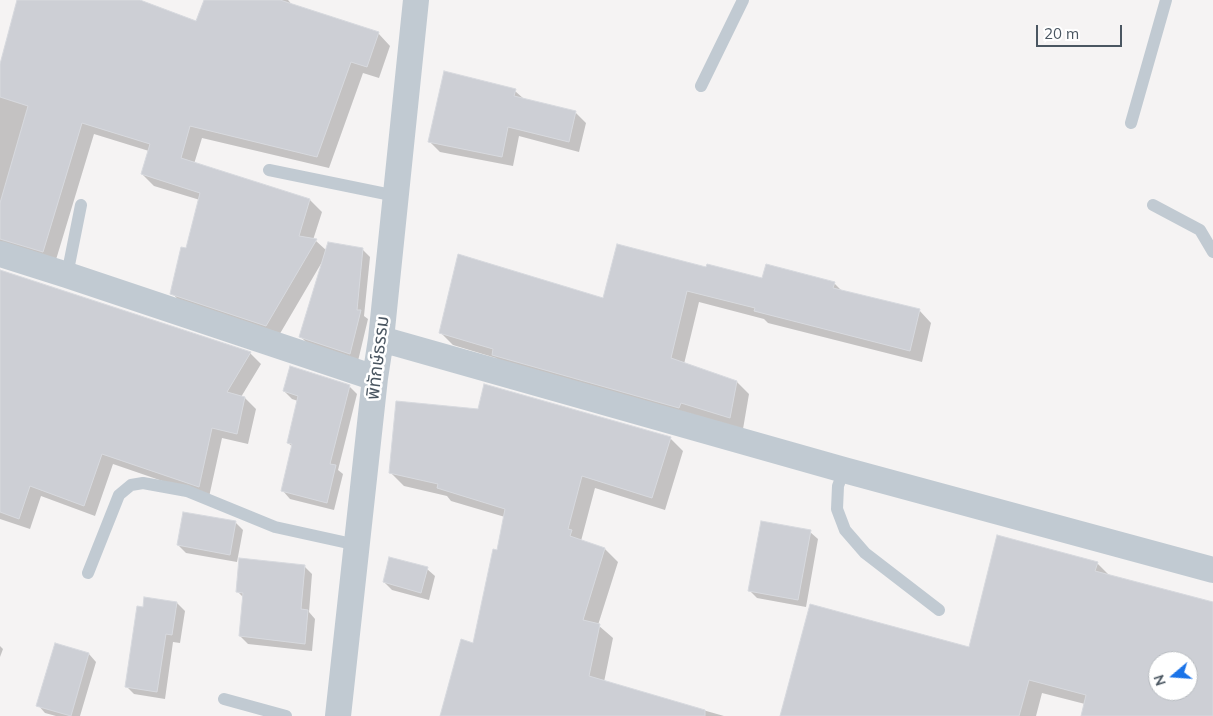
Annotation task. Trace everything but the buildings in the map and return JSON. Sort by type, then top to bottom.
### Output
[{"type":"street","name":"พิทักษ์ธรรม","points":[[338,716],[375,378],[381,340],[416,0]]},
{"type":"street","points":[[0,254],[375,378]]},
{"type":"street","points":[[381,340],[844,470],[1213,570]]},
{"type":"lane","points":[[701,86],[743,0]]},
{"type":"lane","points":[[1131,123],[1166,0]]},
{"type":"lane","points":[[269,170],[396,196]]},
{"type":"lane","points":[[67,275],[81,205]]},
{"type":"lane","points":[[1153,205],[1200,230],[1213,252]]},
{"type":"lane","points":[[844,470],[838,486],[838,509],[845,530],[865,553],[939,610]]},
{"type":"lane","points":[[88,574],[119,495],[132,485],[143,483],[187,491],[275,527],[357,545]]},
{"type":"lane","points":[[224,699],[286,716]]}]
